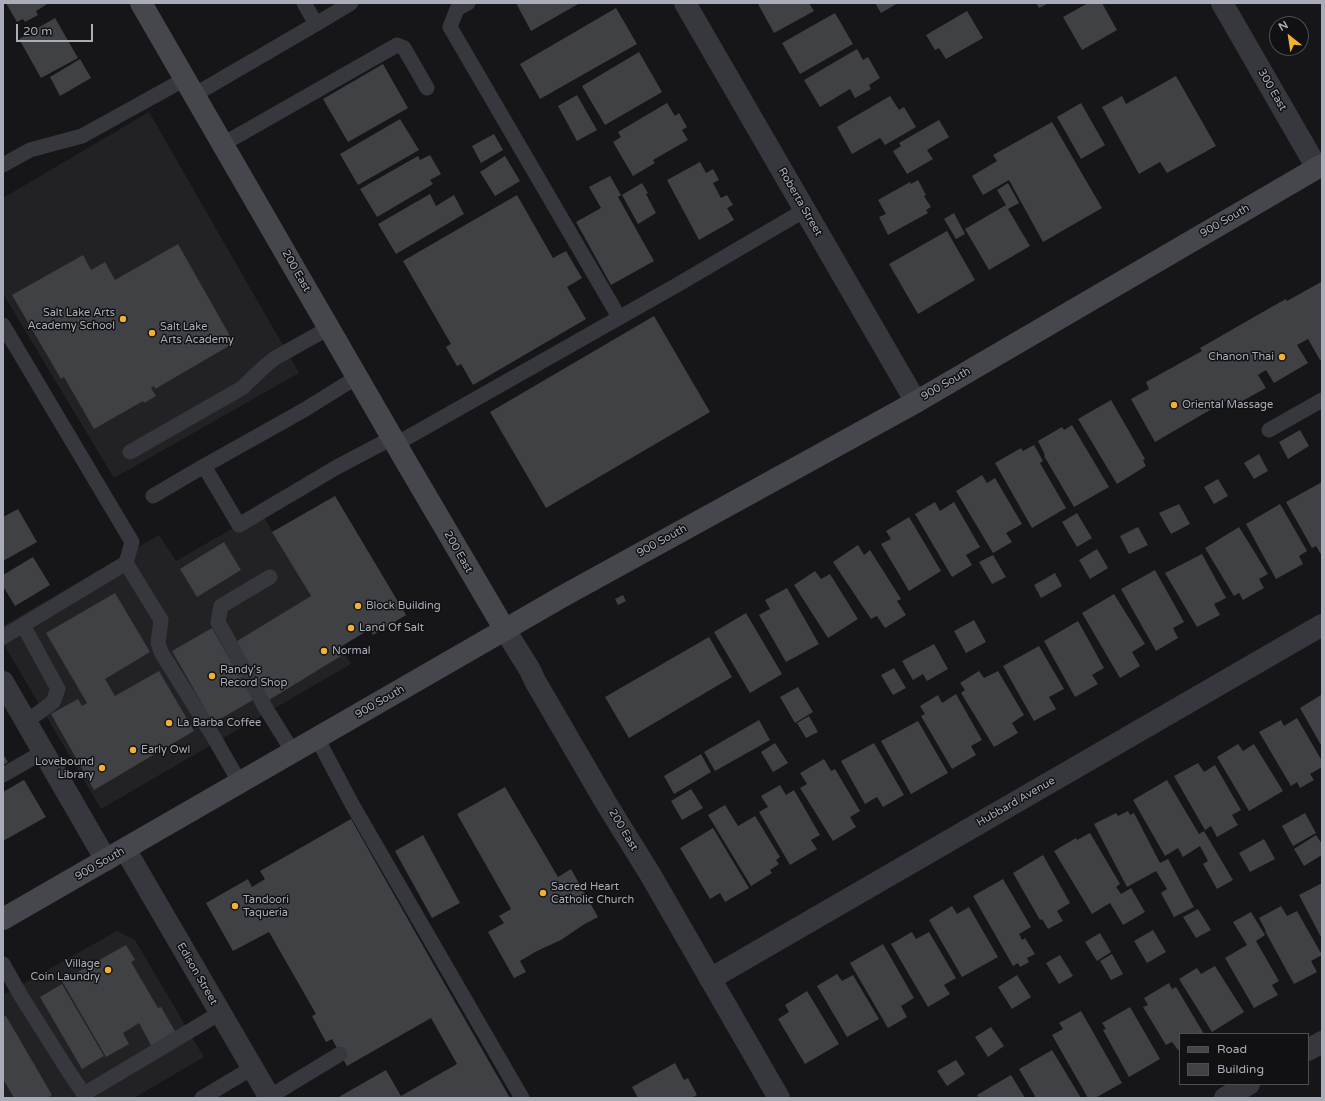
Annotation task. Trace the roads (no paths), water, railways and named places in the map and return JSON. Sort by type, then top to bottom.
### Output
[{"type":"street","name":"200 East","points":[[142,3],[394,441],[779,1098]]},
{"type":"street","name":"Roberta Street","points":[[685,3],[916,402]]},
{"type":"street","name":"300 East","points":[[1222,3],[1320,170]]},
{"type":"street","name":"900 South","points":[[3,919],[619,565],[916,402],[1320,170]]},
{"type":"street","name":"Hubbard Avenue","points":[[710,979],[1322,625]]},
{"type":"street","points":[[3,682],[106,860]]},
{"type":"street","name":"Edison Street","points":[[125,849],[269,1097]]},
{"type":"street","points":[[1309,1049],[1322,1042]]},
{"type":"street","points":[[1225,1098],[1247,1085]]},
{"type":"lane","points":[[304,3],[316,24]]},
{"type":"lane","points":[[3,165],[30,150],[82,136],[190,87],[316,24],[351,3]]},
{"type":"lane","points":[[468,3],[457,9],[450,27],[619,317]]},
{"type":"lane","points":[[223,144],[397,45],[404,48],[427,88]]},
{"type":"lane","points":[[204,466],[239,525],[337,467],[394,441],[677,285],[805,210]]},
{"type":"lane","points":[[3,325],[132,542],[126,564],[3,637]]},
{"type":"lane","points":[[130,452],[242,388],[275,358],[329,328]]},
{"type":"lane","points":[[153,496],[304,410],[358,377]]},
{"type":"lane","points":[[1269,430],[1322,400]]},
{"type":"lane","points":[[126,564],[161,620],[158,643],[161,652],[240,783]]},
{"type":"lane","points":[[270,577],[221,606],[218,622],[265,707],[292,752]]},
{"type":"lane","points":[[23,625],[58,689],[53,702],[25,721]]},
{"type":"lane","points":[[317,738],[352,806],[522,1098]]},
{"type":"lane","points":[[3,774],[43,752]]},
{"type":"lane","points":[[3,964],[21,996],[84,1094],[220,1013]]},
{"type":"lane","points":[[269,1097],[340,1054]]},
{"type":"lane","points":[[202,1098],[252,1068]]},
{"type":"place","name":"Salt Lake Arts Academy School","points":[[123,319]]},
{"type":"place","name":"Salt Lake Arts Academy","points":[[152,333]]},
{"type":"place","name":"Chanon Thai","points":[[1282,357]]},
{"type":"place","name":"Oriental Massage","points":[[1174,405]]},
{"type":"place","name":"Block Building","points":[[358,606]]},
{"type":"place","name":"Land Of Salt","points":[[351,628]]},
{"type":"place","name":"Normal","points":[[324,651]]},
{"type":"place","name":"Randy's Record Shop","points":[[212,676]]},
{"type":"place","name":"La Barba Coffee","points":[[169,723]]},
{"type":"place","name":"Early Owl","points":[[133,750]]},
{"type":"place","name":"Lovebound Library","points":[[102,768]]},
{"type":"place","name":"Sacred Heart Catholic Church","points":[[543,893]]},
{"type":"place","name":"Tandoori Taqueria","points":[[235,906]]},
{"type":"place","name":"Village Coin Laundry","points":[[108,970]]}]
